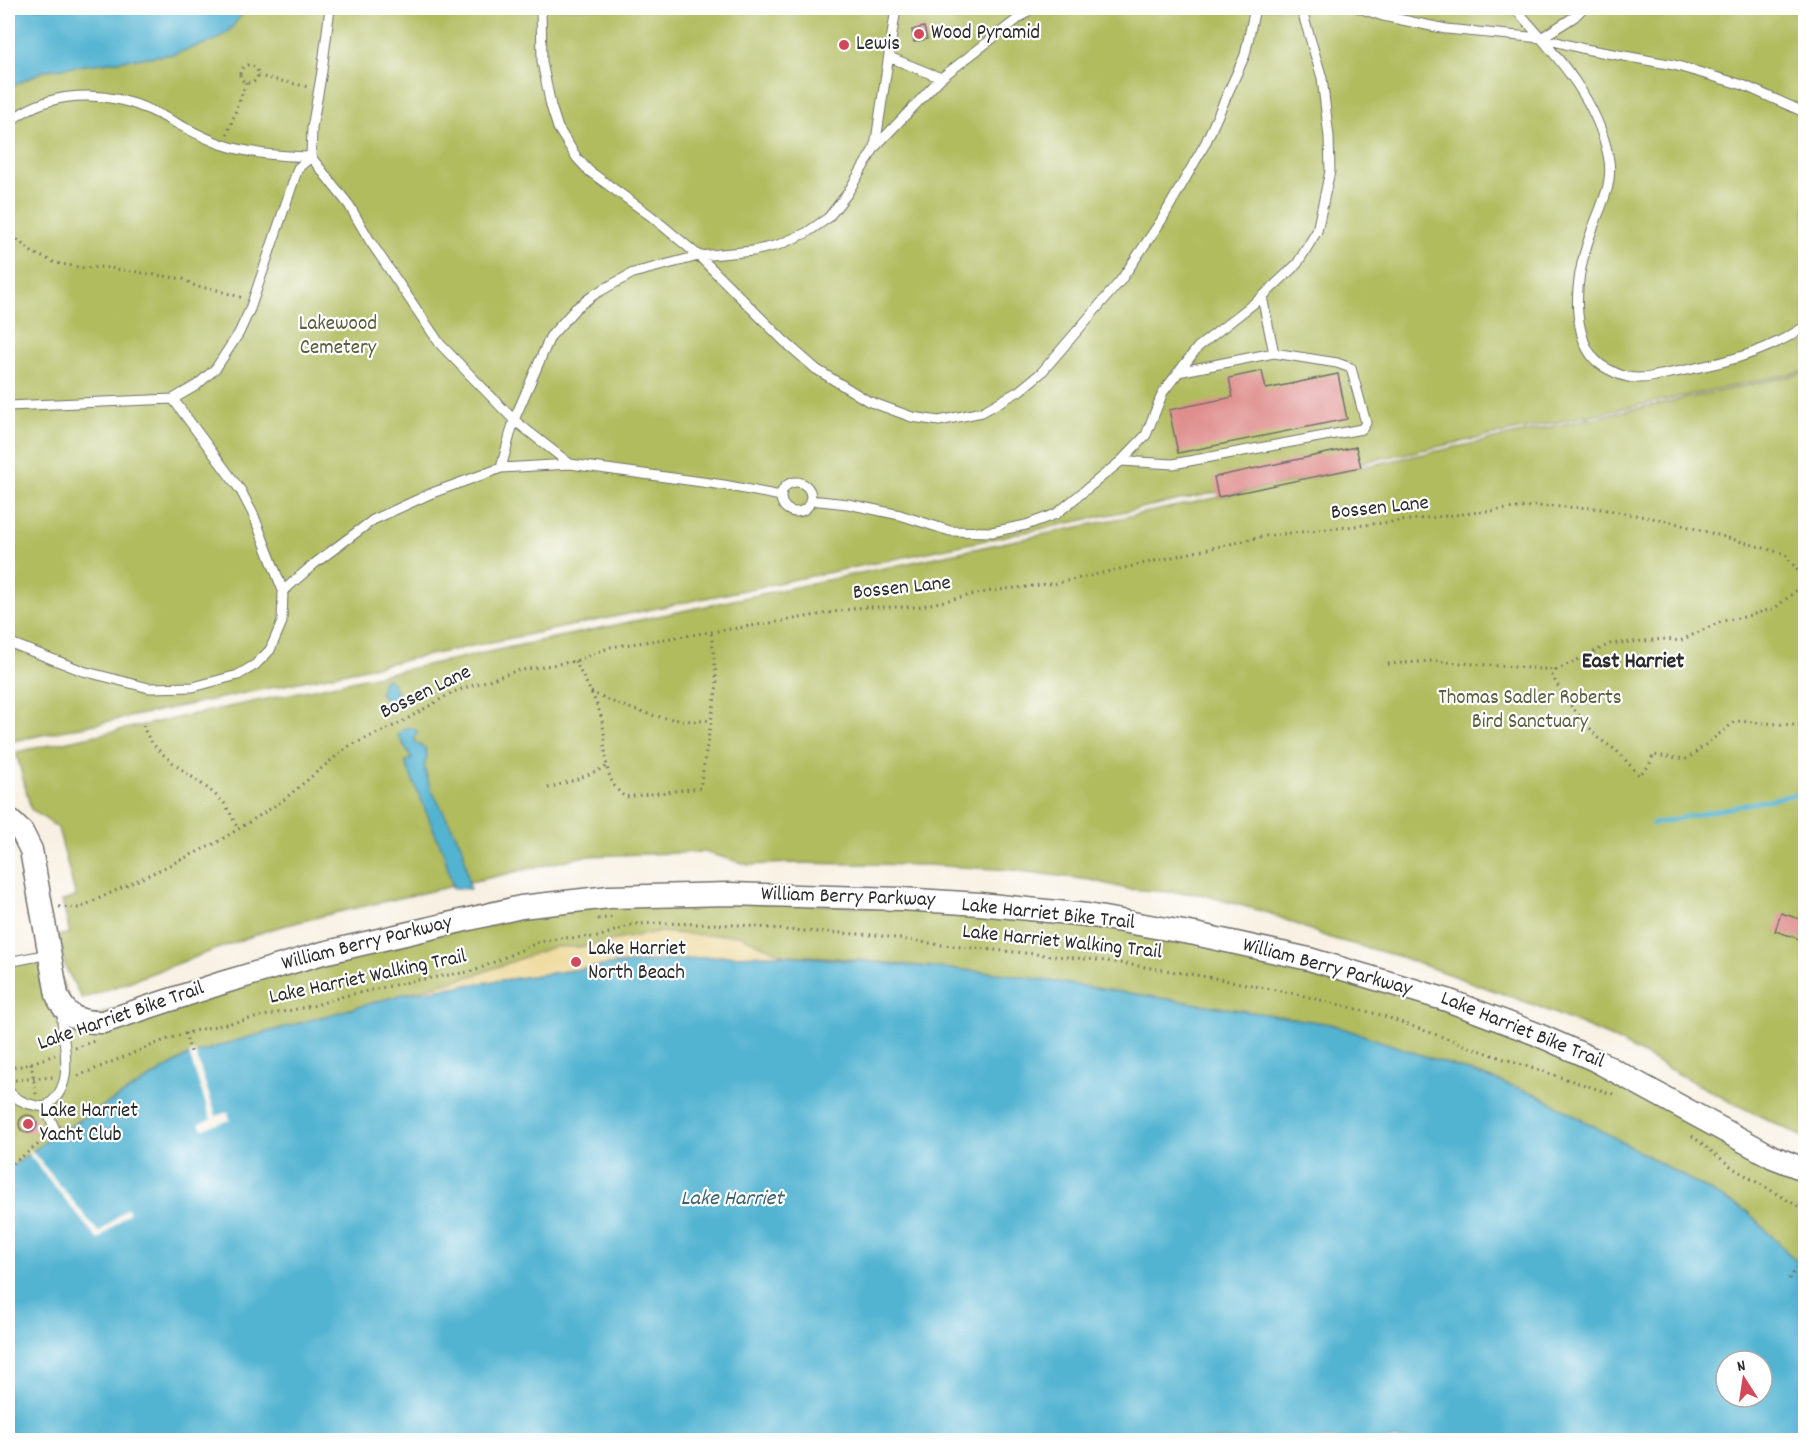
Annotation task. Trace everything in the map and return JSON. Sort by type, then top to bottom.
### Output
[{"type":"street","points":[[8,819],[22,832],[31,850],[57,995],[66,1012]]},
{"type":"street","name":"William Berry Parkway","points":[[66,1012],[88,1023],[103,1022],[323,953],[521,907],[609,897],[730,894],[901,899],[980,904],[1087,915],[1195,934],[1309,959],[1447,1000],[1534,1033],[1595,1060],[1773,1157],[1806,1170]]},
{"type":"lane","points":[[330,8],[312,128],[311,157],[349,205],[370,241],[440,344],[514,420],[570,464]]},
{"type":"lane","points":[[542,8],[542,51],[546,86],[558,128],[577,158],[589,171],[651,216],[699,256],[816,369],[868,401],[912,417],[939,421],[982,412],[1019,391],[1041,373],[1121,280],[1161,221],[1205,144],[1245,55],[1255,8]]},
{"type":"lane","points":[[875,147],[896,8]]},
{"type":"lane","points":[[501,468],[514,420],[550,337],[576,308],[595,294],[633,273],[699,256],[778,245],[806,233],[828,218],[847,194],[875,147],[941,78],[1032,8]]},
{"type":"lane","points":[[810,500],[848,504],[900,515],[950,531],[992,532],[1026,525],[1056,514],[1121,461],[1146,435],[1162,392],[1198,347],[1262,297],[1297,264],[1317,231],[1330,171],[1326,101],[1322,78],[1301,8]]},
{"type":"lane","points":[[1359,8],[1383,16],[1446,29],[1541,38],[1584,49],[1674,65],[1743,85],[1806,113]]},
{"type":"lane","points":[[1515,8],[1586,96],[1601,127],[1609,158],[1609,189],[1593,228],[1576,288],[1578,321],[1584,345],[1593,359],[1613,373],[1639,380],[1732,361],[1783,341],[1806,326]]},
{"type":"lane","points":[[1541,38],[1574,17],[1583,8]]},
{"type":"lane","points":[[889,57],[941,78]]},
{"type":"lane","points":[[8,123],[21,112],[54,100],[87,94],[119,99],[150,110],[196,135],[223,145],[266,155],[311,157]]},
{"type":"lane","points":[[8,406],[173,399],[197,385],[216,368],[239,333],[253,302],[298,168],[311,157]]},
{"type":"lane","points":[[1262,297],[1274,353]]},
{"type":"lane","points":[[1121,461],[1173,464],[1362,429],[1366,423],[1351,368],[1337,363],[1274,353],[1178,372]]},
{"type":"lane","points":[[8,642],[83,671],[148,687],[193,687],[238,675],[255,665],[270,650],[282,622],[283,591],[254,516],[241,491],[173,399]]},
{"type":"lane","points":[[283,591],[314,564],[373,520],[432,493],[501,468],[570,464],[724,485],[781,496]]},
{"type":"lane","points":[[793,482],[802,484],[809,491],[810,500],[805,508],[796,512],[783,505],[781,496],[785,487],[793,482]]},
{"type":"lane","points":[[8,962],[50,954]]},
{"type":"lane","points":[[8,1091],[16,1099],[28,1105],[45,1107],[61,1092],[66,1078],[62,1020],[66,1012]]},
{"type":"lane","points":[[45,1107],[58,1136]]},
{"type":"path","points":[[253,66],[257,69],[258,76],[254,82],[246,83],[240,76],[243,67],[253,66]]},
{"type":"path","points":[[258,76],[319,90]]},
{"type":"path","points":[[223,145],[246,83]]},
{"type":"path","points":[[8,232],[33,253],[56,263],[84,268],[103,267],[183,279],[197,286],[253,302]]},
{"type":"path","name":"Bossen Lane","points":[[59,907],[79,908],[216,843],[281,802],[347,747],[400,723],[453,692],[516,671],[575,661],[611,647],[863,607],[917,607],[990,591],[1058,583],[1265,536],[1535,506],[1596,508],[1668,520],[1785,554],[1806,583]]},
{"type":"path","points":[[1388,664],[1433,661],[1556,670],[1610,644],[1665,639],[1680,641],[1722,621],[1775,608],[1806,583]]},
{"type":"path","points":[[575,661],[601,714],[606,767],[615,789],[625,797],[700,788],[717,685],[711,632]]},
{"type":"path","points":[[1556,670],[1552,676],[1568,702],[1598,738],[1617,751],[1640,775],[1649,766],[1653,755],[1687,759],[1736,721],[1806,726]]},
{"type":"path","points":[[590,691],[610,701],[651,714],[694,722],[711,720]]},
{"type":"path","points":[[143,725],[146,736],[184,771],[224,802],[238,829]]},
{"type":"path","points":[[548,788],[606,767]]},
{"type":"path","points":[[590,920],[625,916]]},
{"type":"path","name":"Lake Harriet Walking Trail","points":[[72,1078],[185,1033],[418,980],[474,971],[539,942],[561,938],[598,937],[634,924],[741,925],[875,935],[942,945],[1084,958],[1250,984],[1382,1015],[1504,1059],[1619,1096]]},
{"type":"path","points":[[185,1033],[191,1053]]},
{"type":"path","name":"Lake Harriet Bike Trail","points":[[8,1068],[31,1063],[102,1038]]},
{"type":"path","points":[[31,1063],[36,1094]]},
{"type":"path","points":[[8,1082],[61,1077]]},
{"type":"path","points":[[8,1118],[17,1107],[11,1104]]},
{"type":"path","points":[[8,1167],[49,1137],[46,1129]]},
{"type":"path","points":[[1684,1131],[1733,1168],[1806,1211]]},
{"type":"path","points":[[1789,1279],[1806,1255]]},
{"type":"green space","name":"Lakewood Cemetery","points":[[8,8],[1805,8],[1805,371],[8,742]]},
{"type":"green space","name":"Thomas Sadler Roberts Bird Sanctuary","points":[[1805,373],[1805,1138],[1727,1100],[1610,1037],[1537,1006],[1398,956],[1330,938],[1269,913],[1200,894],[1128,889],[1091,880],[1012,870],[927,865],[790,863],[749,865],[704,852],[585,856],[271,929],[82,999],[65,966],[58,936],[70,933],[62,901],[76,897],[58,828],[31,809],[16,752]]},
{"type":"green space","points":[[609,897],[1087,915],[1447,1000],[1805,1170],[1805,1270],[1748,1212],[1536,1094],[1330,1024],[998,973],[824,957],[784,955],[663,960],[572,969],[404,994],[185,1057],[70,1126],[68,1130],[49,1139],[8,1170],[8,962],[50,954],[78,1019],[225,982]]},
{"type":"sand","name":"Lake Harriet North Beach","points":[[657,932],[739,935],[784,955],[724,956],[616,964],[404,994],[475,975],[553,947],[580,947]]},
{"type":"water","points":[[8,8],[247,8],[229,31],[216,40],[174,54],[46,70],[8,88]]},
{"type":"water","points":[[387,678],[394,686],[400,703],[393,708],[380,693],[383,680]]},
{"type":"water","points":[[405,728],[413,728],[418,732],[414,738],[416,743],[425,748],[427,756],[424,767],[430,787],[463,848],[470,889],[453,888],[444,854],[405,762],[412,758],[398,735]]},
{"type":"water","name":"Lake Harriet","points":[[784,955],[998,973],[1330,1024],[1536,1094],[1748,1212],[1805,1270],[1805,1440],[8,1440],[8,1170],[49,1139],[68,1130],[70,1126],[185,1057],[404,994],[616,964],[724,956]]},
{"type":"pier","points":[[195,1052],[216,1116],[228,1112],[230,1120],[202,1129],[199,1123],[211,1119],[189,1054]]},
{"type":"pier","points":[[30,1149],[99,1233],[127,1208],[130,1212],[98,1240],[26,1151]]},
{"type":"building","name":"Wood Pyramid","points":[[924,27],[927,39],[914,42],[912,30]]},
{"type":"building","points":[[1262,371],[1266,389],[1338,374],[1347,419],[1178,453],[1169,410],[1233,397],[1229,378]]},
{"type":"building","points":[[1356,447],[1361,467],[1218,497],[1214,477]]},
{"type":"building","points":[[1781,913],[1806,921],[1806,941],[1775,931]]},
{"type":"building","name":"Lake Harriet Yacht Club","points":[[28,1115],[34,1118],[37,1124],[34,1130],[28,1133],[22,1130],[19,1124],[22,1118]]},
{"type":"waterway","points":[[1652,824],[1806,792]]},
{"type":"place","name":"Wood Pyramid","points":[[919,34]]},
{"type":"place","name":"Lewis","points":[[844,45]]},
{"type":"place","name":"Lake Harriet North Beach","points":[[576,962]]},
{"type":"place","name":"Lake Harriet Yacht Club","points":[[28,1124]]},
{"type":"district","name":"East Harriet","points":[[1633,662]]}]
